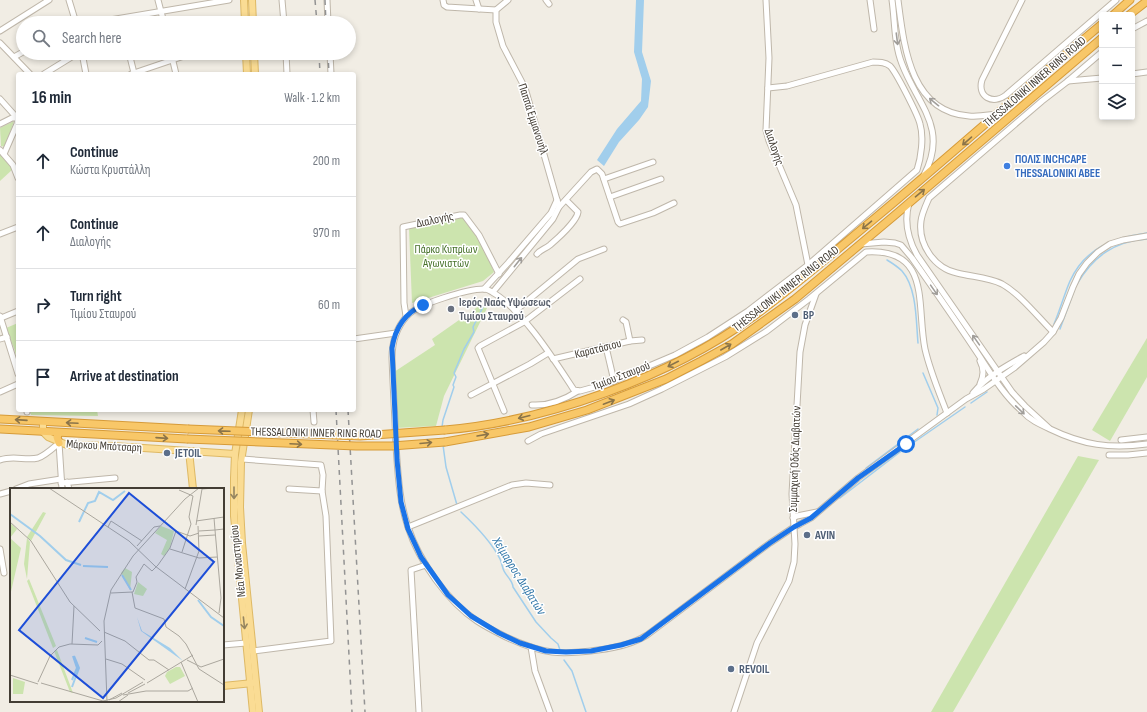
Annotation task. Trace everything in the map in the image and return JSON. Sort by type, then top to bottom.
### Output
[{"type":"highway","points":[[1116,12],[1130,0]]},
{"type":"highway","points":[[1133,12],[1147,1]]},
{"type":"highway","name":"THESSALONIKI INNER RING ROAD","points":[[0,419],[360,436],[445,430],[512,420],[562,407],[617,388],[663,368],[698,350],[728,333],[758,313],[922,180],[1099,27]]},
{"type":"highway","name":"THESSALONIKI INNER RING ROAD","points":[[0,429],[187,439],[356,446],[392,446],[445,442],[529,427],[559,419],[612,401],[666,379],[726,347],[764,322],[795,299],[861,244],[1099,41]]},
{"type":"highway","points":[[59,433],[57,437],[59,442]]},
{"type":"main road","points":[[244,0],[245,16]]},
{"type":"main road","points":[[252,0],[252,16]]},
{"type":"main road","points":[[247,60],[247,72]]},
{"type":"main road","points":[[254,60],[255,72]]},
{"type":"main road","name":"Νέα Μοναστηρίου","points":[[242,412],[235,454],[234,516],[246,644],[259,712]]},
{"type":"main road","name":"Νέα Μοναστηρίου","points":[[249,412],[240,483],[241,526],[253,651],[253,712]]},
{"type":"main road","points":[[43,422],[43,432]]},
{"type":"main road","name":"Μάρκου Μπότσαρη","points":[[43,432],[48,437],[59,442],[75,446],[113,446],[235,454]]},
{"type":"main road","points":[[189,451],[193,488]]},
{"type":"main road","points":[[224,686],[253,683]]},
{"type":"street","points":[[24,16],[49,0]]},
{"type":"street","points":[[69,0],[74,16]]},
{"type":"street","points":[[158,0],[163,16]]},
{"type":"street","points":[[133,16],[229,0]]},
{"type":"street","points":[[282,0],[283,16]]},
{"type":"street","points":[[327,0],[328,16]]},
{"type":"street","points":[[444,0],[444,6],[447,7],[496,10],[508,0]]},
{"type":"street","points":[[476,0],[479,9]]},
{"type":"street","name":"Διαλογής","points":[[766,0],[768,33],[767,133],[796,205],[808,265]]},
{"type":"street","points":[[870,0],[874,29]]},
{"type":"street","points":[[892,0],[902,63],[926,109],[931,122],[934,145],[928,167],[922,180]]},
{"type":"street","points":[[898,0],[907,55],[916,80],[926,95],[944,110],[952,113],[976,116],[998,114]]},
{"type":"street","points":[[1022,0],[982,80],[982,92],[985,96],[992,100],[1000,99],[1006,95],[1116,0]]},
{"type":"street","name":"Παππά Εμμανουήλ","points":[[496,10],[496,22],[503,46],[525,88],[558,199],[559,207]]},
{"type":"street","points":[[0,31],[16,21]]},
{"type":"street","points":[[1135,27],[1147,21]]},
{"type":"street","points":[[0,43],[14,57]]},
{"type":"street","points":[[1053,332],[1015,294],[1001,284],[978,276],[951,271],[945,269],[937,263],[927,251],[920,233],[921,220],[929,198],[1042,101],[1076,75],[1099,55]]},
{"type":"street","points":[[17,60],[28,72]]},
{"type":"street","points":[[47,72],[67,60]]},
{"type":"street","points":[[83,60],[86,72]]},
{"type":"street","points":[[130,60],[132,72]]},
{"type":"street","points":[[138,72],[173,60],[176,72]]},
{"type":"street","points":[[286,60],[287,72]]},
{"type":"street","points":[[330,60],[331,72]]},
{"type":"street","name":"Τιμίου Σταυρού","points":[[396,334],[406,316],[416,309],[429,303],[475,290],[484,289],[493,292],[515,311],[553,359],[572,387],[578,391],[614,381],[676,354],[708,337],[748,311],[808,265],[917,170],[922,151],[921,125],[891,67],[883,62],[873,62],[788,86],[768,88]]},
{"type":"street","points":[[1135,74],[1147,72]]},
{"type":"street","points":[[1076,75],[1079,81]]},
{"type":"street","points":[[1068,81],[1099,78]]},
{"type":"street","points":[[0,99],[16,116]]},
{"type":"street","points":[[0,124],[10,119],[16,118]]},
{"type":"street","points":[[4,154],[16,126]]},
{"type":"street","points":[[0,150],[16,172]]},
{"type":"street","points":[[604,179],[653,162]]},
{"type":"street","points":[[493,292],[553,219],[559,207],[594,169],[600,171],[604,179],[618,222],[620,224],[653,213],[674,203]]},
{"type":"street","points":[[610,197],[661,179]]},
{"type":"street","points":[[484,289],[551,214],[558,199]]},
{"type":"street","points":[[537,254],[550,244],[577,215],[578,212],[566,200]]},
{"type":"street","points":[[909,203],[906,223],[914,248],[1018,399],[1051,430]]},
{"type":"street","name":"Διαλογής","points":[[406,316],[404,303],[403,227],[464,215],[479,235],[499,274]]},
{"type":"street","points":[[0,234],[16,228]]},
{"type":"street","points":[[356,339],[396,334],[393,341],[392,358],[397,460],[401,502],[414,544],[426,565],[448,595],[471,616],[499,633],[531,647],[553,652],[577,652],[603,649],[641,639],[770,543],[811,518],[858,478],[947,413],[1014,368],[1053,332],[1062,318],[1073,287],[1087,263],[1098,252],[1110,244],[1147,236]]},
{"type":"street","points":[[861,244],[884,242],[901,245],[912,258],[992,376],[1021,411],[1036,423],[1060,435],[1080,442],[1106,446],[1131,446],[1147,444]]},
{"type":"street","points":[[515,311],[578,259],[604,249]]},
{"type":"street","points":[[528,442],[541,434],[629,404],[725,357],[767,331],[866,252],[884,252],[902,260],[915,274],[919,287],[925,346],[929,365],[947,413]]},
{"type":"street","points":[[504,411],[478,348],[524,322],[580,279]]},
{"type":"street","name":"Συμμαχική Οδός Διαβατών","points":[[734,712],[757,643],[792,574],[795,557],[793,486],[800,352],[804,325],[816,293]]},
{"type":"street","points":[[16,312],[0,317],[16,367]]},
{"type":"street","points":[[623,320],[626,322],[630,341]]},
{"type":"street","points":[[0,339],[7,337]]},
{"type":"street","name":"Καρατάσιου","points":[[553,359],[630,341],[642,340]]},
{"type":"street","points":[[606,347],[614,381]]},
{"type":"street","points":[[971,396],[980,384],[983,369],[974,349]]},
{"type":"street","points":[[980,384],[1033,351]]},
{"type":"street","points":[[470,396],[548,353]]},
{"type":"street","points":[[0,392],[16,385]]},
{"type":"street","points":[[532,404],[548,404],[568,397],[578,391]]},
{"type":"street","points":[[313,412],[314,422]]},
{"type":"street","points":[[1121,440],[1147,437]]},
{"type":"street","points":[[0,460],[10,458],[39,457],[52,450],[59,442]]},
{"type":"street","points":[[59,442],[62,488]]},
{"type":"street","points":[[1109,456],[1147,453]]},
{"type":"street","points":[[242,459],[321,466],[323,475],[322,491],[326,516],[331,641],[253,651]]},
{"type":"street","points":[[18,488],[28,484],[115,478]]},
{"type":"street","points":[[68,482],[69,488]]},
{"type":"street","points":[[408,528],[512,485],[550,485]]},
{"type":"street","points":[[289,489],[322,491]]},
{"type":"street","points":[[0,494],[10,491]]},
{"type":"street","points":[[793,518],[817,512]]},
{"type":"street","points":[[0,548],[4,573]]},
{"type":"street","points":[[420,712],[411,570],[426,565]]},
{"type":"street","points":[[224,646],[246,644]]},
{"type":"street","points":[[531,647],[535,671],[550,712]]},
{"type":"green space","points":[[14,121],[5,147],[1,146],[0,128]]},
{"type":"green space","points":[[0,154],[13,169],[0,181]]},
{"type":"green space","name":"Πάρκο Κυπρίων Αγωνιστών","points":[[464,217],[481,241],[494,272],[483,281],[412,303],[409,228]]},
{"type":"green space","points":[[479,306],[487,308],[444,396],[436,426],[395,428],[391,374],[435,345],[432,339]]},
{"type":"green space","points":[[16,324],[16,355],[15,351],[6,328]]},
{"type":"green space","points":[[1147,338],[1147,377],[1110,441],[1092,430]]},
{"type":"green space","points":[[30,412],[97,412],[98,416],[31,415]]},
{"type":"green space","points":[[1078,456],[1099,460],[953,712],[931,712]]},
{"type":"water","points":[[636,0],[644,0],[642,52],[651,81],[648,107],[639,120],[619,142],[604,166],[597,160],[617,129],[641,101],[642,79],[634,52]]},
{"type":"waterway","points":[[1054,324],[1070,281],[1084,260],[1101,246],[1123,238],[1147,233]]},
{"type":"waterway","points":[[1077,284],[1083,274],[1097,258],[1106,252],[1124,243],[1147,239]]},
{"type":"waterway","points":[[887,260],[902,271],[911,286],[915,305],[918,343]]},
{"type":"waterway","points":[[1060,329],[1075,288]]},
{"type":"waterway","name":"Χείμαρρος Διαβατών","points":[[442,427],[454,387],[453,385],[456,377],[454,373],[464,349],[474,332],[473,327],[484,305]]},
{"type":"waterway","points":[[923,373],[938,408],[937,415]]},
{"type":"waterway","points":[[971,403],[987,392]]},
{"type":"waterway","points":[[910,445],[965,407]]},
{"type":"waterway","points":[[866,468],[918,429]]},
{"type":"waterway","name":"Χείμαρρος Διαβατών","points":[[443,445],[446,467],[457,505]]},
{"type":"waterway","points":[[840,498],[904,449]]},
{"type":"waterway","name":"Χείμαρρος Διαβατών","points":[[461,512],[488,540],[500,559],[504,571],[513,587],[536,622],[558,644],[560,650]]},
{"type":"waterway","name":"Χείμαρρος Διαβατών","points":[[564,660],[572,671],[586,712]]},
{"type":"railway","points":[[315,0],[316,16]]},
{"type":"railway","points":[[325,0],[326,16]]},
{"type":"railway","points":[[319,60],[320,72]]},
{"type":"railway","points":[[328,60],[329,72]]},
{"type":"railway","points":[[336,412],[352,712]]},
{"type":"railway","points":[[348,412],[365,712]]},
{"type":"place","name":"ΠΟΛΙΣ INCHCAPE THESSALONIKI ΑΒΕΕ","points":[[1007,166]]},
{"type":"place","name":"Ιερός Ναός Υψώσεως Τιμίου Σταυρού","points":[[451,309]]},
{"type":"place","name":"BP","points":[[795,315]]},
{"type":"place","name":"JETOIL","points":[[167,453]]},
{"type":"place","name":"AVIN","points":[[807,535]]},
{"type":"place","name":"REVOIL","points":[[731,669]]},
{"type":"route","points":[[423,305],[406,316],[396,334],[392,348],[397,460],[401,502],[408,529],[414,544],[428,568],[456,604],[478,621],[499,633],[531,647],[553,652],[591,651],[641,639],[770,543],[811,518],[858,478],[906,444]]}]
